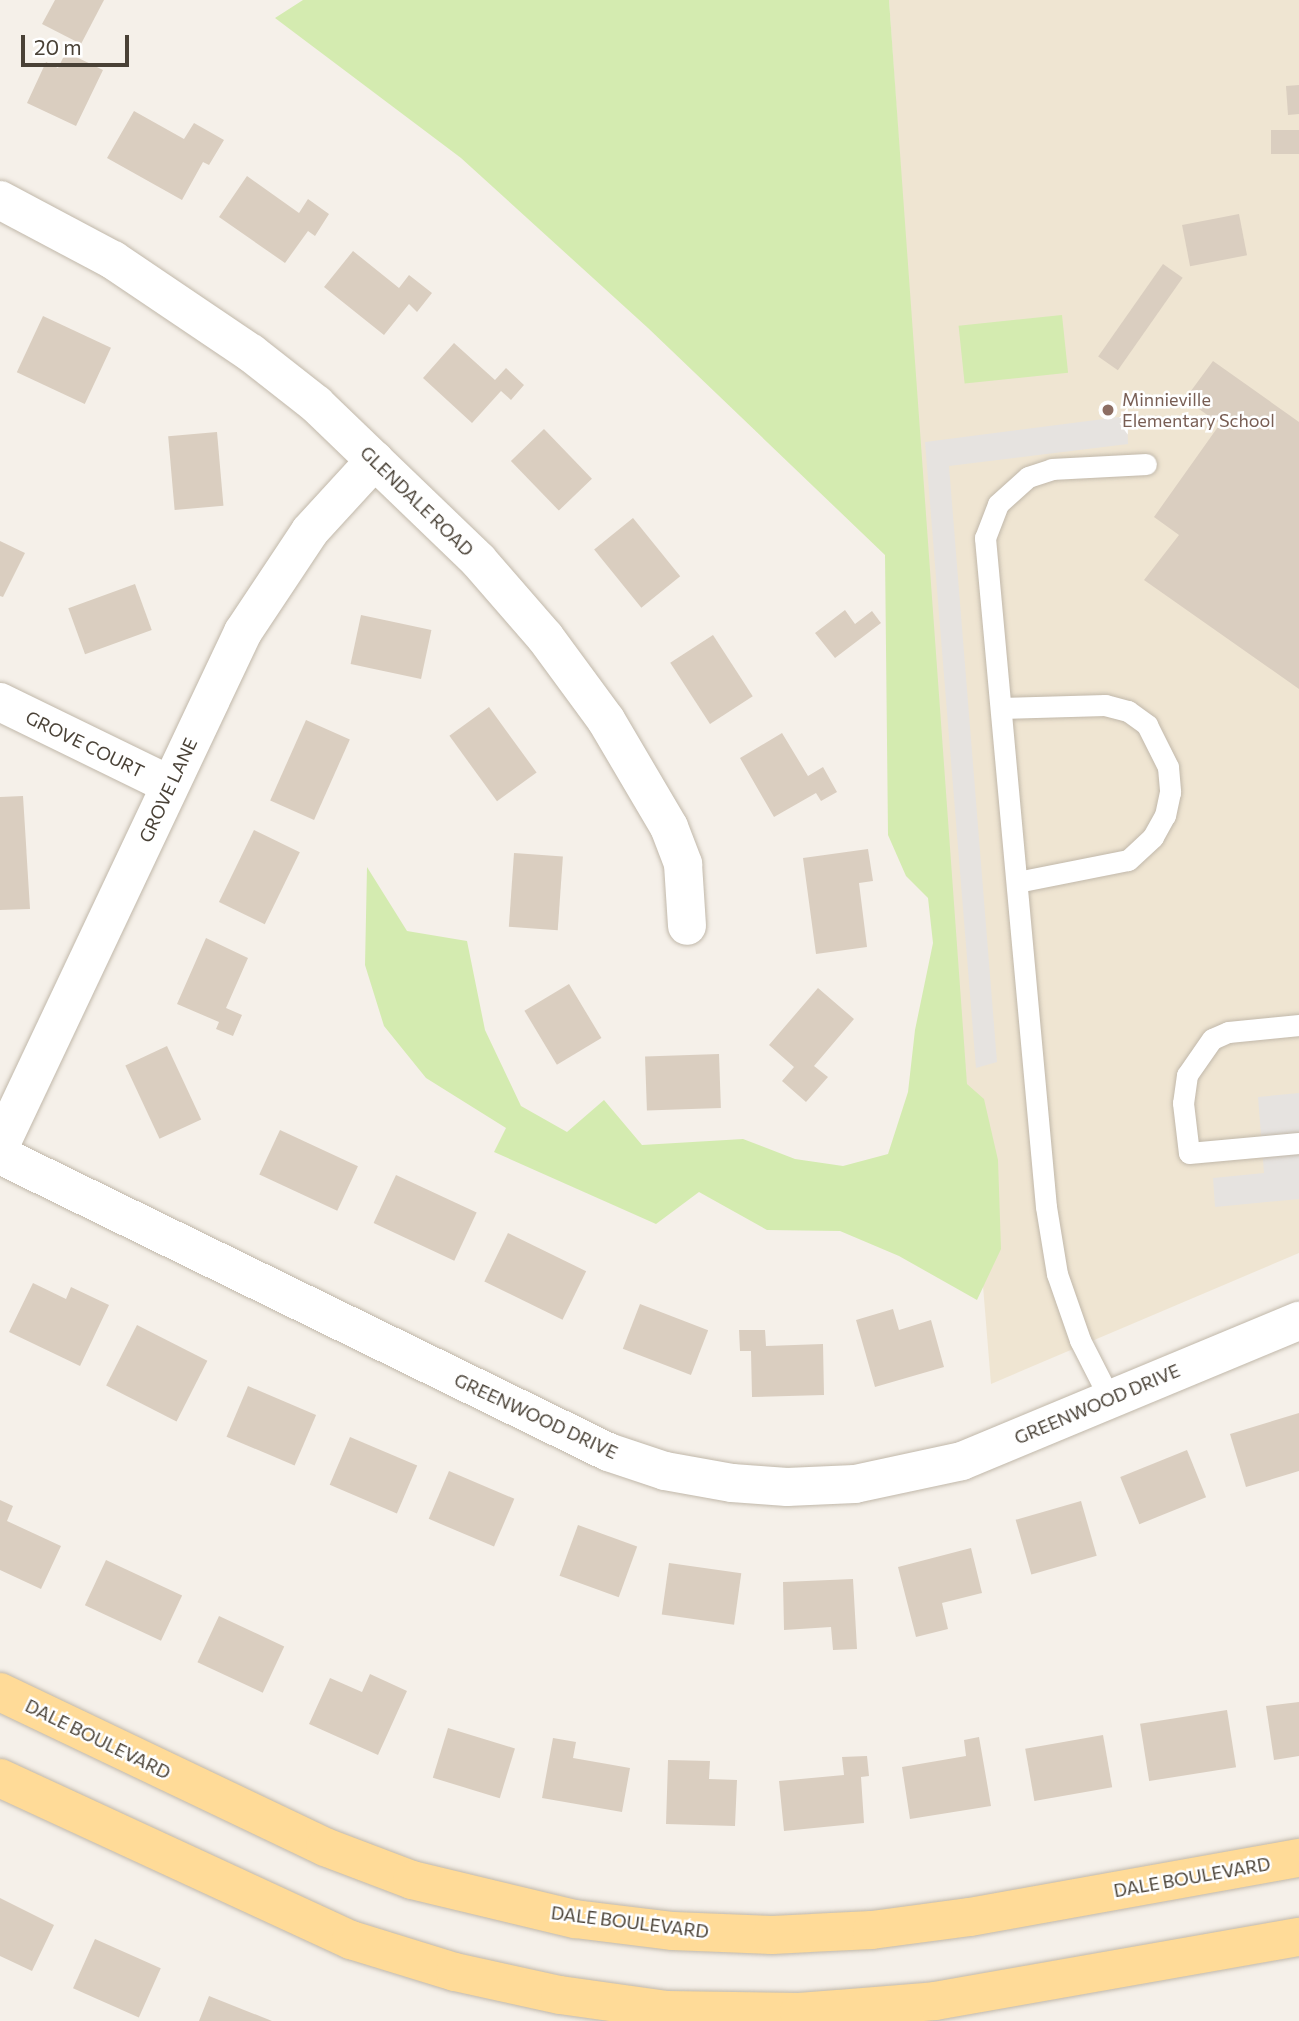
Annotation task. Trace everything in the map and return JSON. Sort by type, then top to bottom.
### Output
[{"type":"main road","name":"DALE BOULEVARD","points":[[0,1692],[325,1847],[412,1880],[484,1900],[587,1920],[673,1931],[772,1935],[872,1930],[970,1917],[1299,1858]]},
{"type":"main road","points":[[0,1778],[351,1940],[454,1972],[547,1992],[667,2010],[799,2012],[935,2001],[1299,1937]]},
{"type":"street","name":"GLENDALE ROAD","points":[[0,200],[113,260],[177,302],[316,404],[478,560],[545,637],[606,720],[669,827],[683,864],[687,926]]},
{"type":"street","name":"GROVE LANE","points":[[0,1146],[243,632],[274,580],[338,497],[375,460]]},
{"type":"street","name":"GROVE COURT","points":[[0,702],[170,785]]},
{"type":"street","name":"GREENWOOD DRIVE","points":[[0,1156],[608,1452],[665,1471],[787,1487],[869,1482],[962,1461],[1299,1321]]},
{"type":"lane","points":[[1110,1399],[1080,1340],[1057,1274],[1046,1207],[985,538],[992,513],[1007,492],[1028,477],[1052,469],[1146,464]]},
{"type":"lane","points":[[1001,708],[1105,705],[1129,711],[1147,725],[1168,767],[1170,792],[1165,815],[1153,837],[1128,860],[1017,881]]},
{"type":"lane","points":[[1299,1025],[1228,1032],[1212,1039],[1187,1075],[1183,1103],[1189,1153],[1299,1143]]},
{"type":"shaded area","name":"Minnieville Elementary School","points":[[889,0],[1299,0],[1299,1253],[991,1384],[945,820]]},
{"type":"shaded area","points":[[1127,416],[1128,444],[949,466],[997,1062],[976,1068],[925,442]]},
{"type":"shaded area","points":[[1299,1093],[1299,1199],[1215,1207],[1213,1178],[1264,1173],[1258,1097]]},
{"type":"green space","points":[[303,0],[889,0],[967,1084],[984,1099],[998,1160],[1001,1249],[977,1300],[899,1256],[840,1231],[767,1230],[699,1192],[656,1224],[494,1152],[506,1128],[426,1078],[384,1026],[365,965],[367,867],[407,931],[467,941],[485,1030],[521,1106],[567,1132],[604,1100],[642,1145],[743,1139],[795,1159],[843,1166],[888,1154],[908,1092],[915,1030],[933,943],[928,898],[906,876],[888,835],[885,555],[648,328],[461,158],[275,18]]},
{"type":"green space","points":[[1062,315],[1068,373],[965,384],[959,326]]},
{"type":"building","points":[[55,0],[104,0],[81,44],[42,24]]},
{"type":"building","points":[[66,52],[103,70],[76,126],[27,103],[46,62],[58,68]]},
{"type":"building","points":[[1299,85],[1299,114],[1288,115],[1286,86]]},
{"type":"building","points":[[134,111],[184,139],[194,123],[224,140],[209,165],[203,162],[182,200],[107,158]]},
{"type":"building","points":[[1271,130],[1299,130],[1299,154],[1271,154]]},
{"type":"building","points":[[247,176],[299,213],[308,199],[329,214],[315,236],[308,231],[285,263],[219,217]]},
{"type":"building","points":[[1239,214],[1247,255],[1190,266],[1182,225]]},
{"type":"building","points":[[353,251],[399,288],[409,275],[432,293],[417,312],[409,304],[384,335],[324,287]]},
{"type":"building","points":[[1163,264],[1183,278],[1118,370],[1098,357]]},
{"type":"building","points":[[43,316],[111,348],[85,404],[17,372]]},
{"type":"building","points":[[454,343],[495,380],[506,368],[524,385],[511,400],[501,391],[472,423],[423,378]]},
{"type":"building","points":[[1213,361],[1299,422],[1299,689],[1144,580],[1179,535],[1154,517],[1220,424],[1185,399]]},
{"type":"building","points":[[544,429],[592,479],[559,511],[511,461]]},
{"type":"building","points":[[217,432],[223,506],[175,510],[168,436]]},
{"type":"building","points":[[633,518],[680,576],[641,608],[594,549]]},
{"type":"building","points":[[0,541],[25,553],[3,597],[0,596]]},
{"type":"building","points":[[135,584],[152,630],[85,654],[68,608]]},
{"type":"building","points":[[845,610],[855,624],[872,611],[881,623],[835,658],[815,633]]},
{"type":"building","points":[[361,615],[431,630],[421,679],[351,664]]},
{"type":"building","points":[[713,635],[753,696],[710,724],[670,663]]},
{"type":"building","points":[[489,707],[537,773],[497,801],[449,736]]},
{"type":"building","points":[[306,720],[350,740],[314,820],[270,800]]},
{"type":"building","points":[[782,733],[808,776],[823,767],[837,792],[821,801],[816,793],[774,817],[740,758]]},
{"type":"building","points":[[23,796],[30,909],[0,910],[0,797]]},
{"type":"building","points":[[254,830],[300,852],[265,924],[219,902]]},
{"type":"building","points":[[868,849],[873,881],[859,883],[867,947],[816,954],[803,858]]},
{"type":"building","points":[[514,853],[563,856],[558,930],[509,927]]},
{"type":"building","points":[[206,938],[248,958],[226,1008],[242,1015],[233,1036],[216,1029],[219,1022],[177,1004]]},
{"type":"building","points":[[569,984],[601,1038],[557,1065],[524,1011]]},
{"type":"building","points":[[818,988],[854,1019],[814,1066],[828,1077],[806,1102],[782,1081],[794,1067],[769,1045]]},
{"type":"building","points":[[167,1046],[201,1119],[160,1139],[125,1065]]},
{"type":"building","points":[[719,1054],[721,1108],[647,1111],[645,1057]]},
{"type":"building","points":[[280,1130],[358,1166],[337,1211],[259,1174]]},
{"type":"building","points":[[396,1175],[477,1213],[454,1261],[374,1223]]},
{"type":"building","points":[[508,1233],[586,1271],[563,1320],[484,1282]]},
{"type":"building","points":[[33,1283],[66,1299],[71,1287],[109,1305],[80,1366],[9,1332]]},
{"type":"building","points":[[640,1304],[708,1330],[691,1375],[623,1349]]},
{"type":"building","points":[[893,1309],[899,1330],[931,1320],[944,1367],[875,1387],[856,1320]]},
{"type":"building","points":[[137,1325],[207,1361],[177,1421],[106,1386]]},
{"type":"building","points":[[739,1330],[765,1330],[766,1346],[823,1344],[824,1395],[752,1397],[751,1351],[740,1351]]},
{"type":"building","points":[[248,1386],[316,1415],[295,1466],[227,1437]]},
{"type":"building","points":[[1299,1413],[1299,1471],[1246,1487],[1230,1434]]},
{"type":"building","points":[[350,1437],[417,1466],[397,1513],[330,1485]]},
{"type":"building","points":[[1187,1450],[1206,1497],[1139,1524],[1120,1477]]},
{"type":"building","points":[[449,1471],[514,1499],[494,1547],[429,1519]]},
{"type":"building","points":[[0,1500],[13,1506],[7,1521],[61,1546],[41,1589],[0,1570]]},
{"type":"building","points":[[1081,1501],[1097,1556],[1031,1575],[1016,1520]]},
{"type":"building","points":[[578,1525],[637,1547],[619,1597],[560,1576]]},
{"type":"building","points":[[971,1548],[982,1593],[942,1603],[948,1629],[916,1637],[898,1567]]},
{"type":"building","points":[[106,1560],[182,1595],[161,1641],[85,1605]]},
{"type":"building","points":[[669,1563],[741,1573],[734,1625],[662,1614]]},
{"type":"building","points":[[853,1579],[857,1649],[833,1650],[831,1627],[784,1630],[783,1582]]},
{"type":"building","points":[[219,1616],[284,1646],[263,1693],[197,1662]]},
{"type":"building","points":[[370,1674],[407,1691],[378,1755],[309,1724],[330,1678],[362,1692]]},
{"type":"building","points":[[1299,1702],[1299,1756],[1274,1760],[1266,1706]]},
{"type":"building","points":[[1227,1710],[1236,1767],[1149,1781],[1140,1724]]},
{"type":"building","points":[[448,1728],[515,1748],[500,1798],[433,1778]]},
{"type":"building","points":[[1103,1735],[1112,1787],[1034,1801],[1025,1749]]},
{"type":"building","points":[[979,1737],[991,1806],[910,1819],[902,1767],[966,1756],[964,1740]]},
{"type":"building","points":[[553,1738],[576,1742],[573,1758],[630,1768],[622,1812],[542,1798]]},
{"type":"building","points":[[867,1756],[869,1776],[861,1777],[864,1823],[784,1831],[779,1781],[844,1775],[842,1757]]},
{"type":"building","points":[[668,1760],[710,1761],[709,1779],[737,1780],[735,1826],[666,1824]]},
{"type":"building","points":[[0,1898],[54,1925],[32,1971],[0,1956]]},
{"type":"building","points":[[95,1939],[161,1968],[139,2018],[73,1988]]},
{"type":"building","points":[[209,1996],[272,2021],[199,2021]]},
{"type":"place","name":"Minnieville Elementary School","points":[[1108,410]]}]
